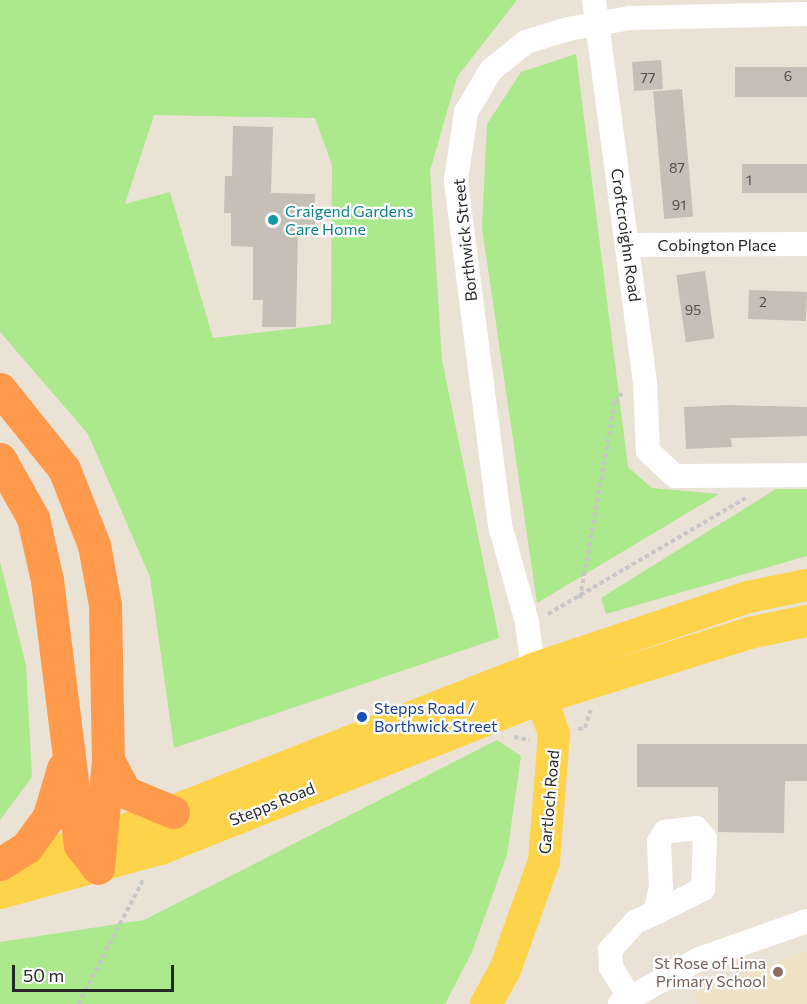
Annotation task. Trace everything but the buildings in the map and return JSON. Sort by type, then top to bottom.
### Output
[{"type":"highway","points":[[0,389],[64,469],[94,545],[105,605],[108,760],[94,851]]},
{"type":"highway","points":[[0,459],[33,518],[48,580],[66,758],[94,851]]},
{"type":"highway","points":[[0,864],[26,848],[49,816],[66,758]]},
{"type":"highway","points":[[108,760],[125,792],[173,812]]},
{"type":"main road","points":[[536,684],[748,597],[807,585]]},
{"type":"main road","points":[[536,684],[807,621]]},
{"type":"main road","name":"Stepps Road","points":[[0,893],[94,851],[173,812],[536,684]]},
{"type":"main road","name":"Stepps Road","points":[[0,864],[94,851],[160,849],[536,684]]},
{"type":"main road","name":"Gartloch Road","points":[[486,1004],[505,970],[544,861],[554,734],[536,684]]},
{"type":"street","name":"Croftcroighn Road","points":[[594,0],[643,366],[648,451],[661,467],[675,476],[782,476]]},
{"type":"street","name":"Borthwick Street","points":[[536,684],[527,622],[501,525],[456,180],[466,112],[491,70],[526,42],[568,29],[597,27],[630,18],[807,14]]},
{"type":"street","name":"Cobington Place","points":[[627,245],[807,244]]},
{"type":"street","points":[[782,476],[807,475]]},
{"type":"street","points":[[655,913],[635,922],[610,950],[611,967],[625,1001],[699,959],[807,921]]},
{"type":"path","points":[[580,598],[615,402],[643,366]]},
{"type":"path","points":[[527,622],[580,598],[782,476]]},
{"type":"path","points":[[78,1004],[146,876]]},
{"type":"shaded area","name":"St Rose of Lima Primary School","points":[[807,951],[807,1004],[698,1004],[692,993]]},
{"type":"green space","points":[[0,0],[517,0],[457,77],[430,171],[442,360],[499,638],[174,748],[150,577],[88,434],[0,332]],"holes":[[[154,115],[315,118],[332,165],[331,324],[213,338],[170,192],[125,204]]]},
{"type":"green space","points":[[576,54],[628,467],[652,488],[719,494],[537,603],[482,228],[487,124],[521,72]]},
{"type":"green space","points":[[776,489],[807,489],[807,556],[606,614],[601,598]]},
{"type":"green space","points":[[0,562],[26,666],[32,777],[0,820]]},
{"type":"green space","points":[[497,740],[521,756],[507,855],[472,952],[445,1004],[0,1004],[0,942],[144,920]]},
{"type":"place","name":"Craigend Gardens Care Home","points":[[273,220]]},
{"type":"place","name":"Stepps Road / Borthwick Street","points":[[362,717]]},
{"type":"place","name":"St Rose of Lima Primary School","points":[[778,972]]}]
